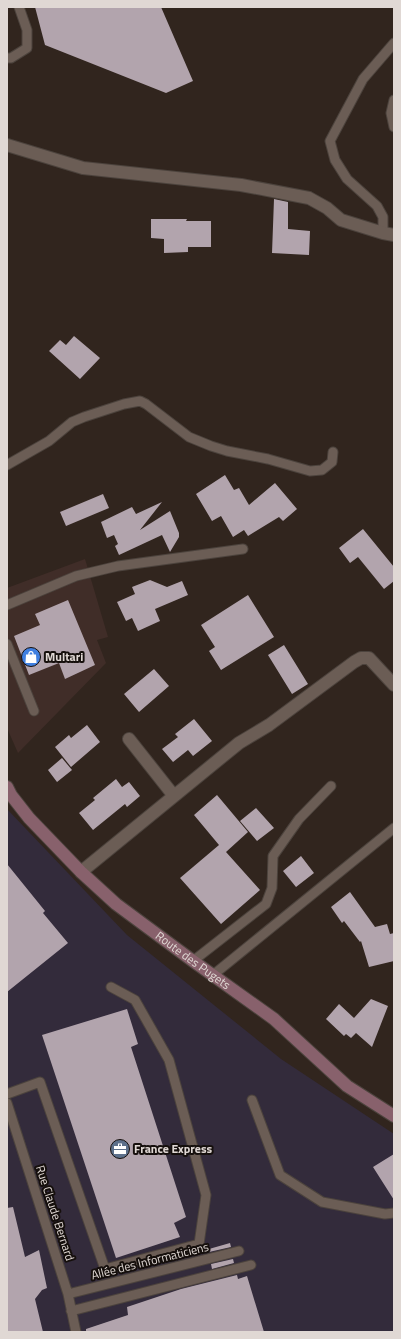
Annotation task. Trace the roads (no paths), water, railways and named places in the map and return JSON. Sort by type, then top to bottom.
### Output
[{"type":"main road","name":"Route des Pugets","points":[[7,788],[29,818],[81,872],[116,904],[274,1019],[348,1086],[394,1116]]},
{"type":"street","points":[[7,145],[83,168],[241,185],[309,198],[327,208],[341,220],[389,234]]},
{"type":"street","points":[[81,872],[238,743],[270,725],[361,658],[369,658],[394,685]]},
{"type":"street","points":[[129,739],[174,796]]},
{"type":"lane","points":[[7,58],[11,58],[27,48],[27,30],[19,7]]},
{"type":"lane","points":[[389,234],[377,206],[347,179],[335,160],[330,141],[363,79],[394,43]]},
{"type":"lane","points":[[394,100],[391,113],[394,127]]},
{"type":"lane","points":[[7,465],[49,441],[72,422],[124,404],[140,401],[188,437],[227,452],[268,459],[310,471],[322,470],[332,462],[333,452]]},
{"type":"lane","points":[[7,605],[83,574],[118,566],[243,549]]},
{"type":"lane","points":[[7,644],[34,711]]},
{"type":"lane","points":[[193,961],[266,904],[272,888],[273,856],[299,820],[330,786]]},
{"type":"lane","points":[[213,975],[394,828]]},
{"type":"lane","points":[[7,1094],[40,1082],[105,1269],[199,1244],[206,1195],[169,1060],[136,1000],[111,987]]},
{"type":"lane","points":[[252,1100],[280,1174],[322,1202],[385,1214],[394,1213]]},
{"type":"lane","name":"Rue Claude Bernard","points":[[7,1103],[68,1294],[76,1332]]},
{"type":"lane","name":"Allée des Informaticiens","points":[[68,1294],[239,1251]]},
{"type":"lane","points":[[71,1311],[251,1265]]},
{"type":"place","name":"Multari","points":[[31,657]]},
{"type":"place","name":"France Express","points":[[120,1149]]}]
